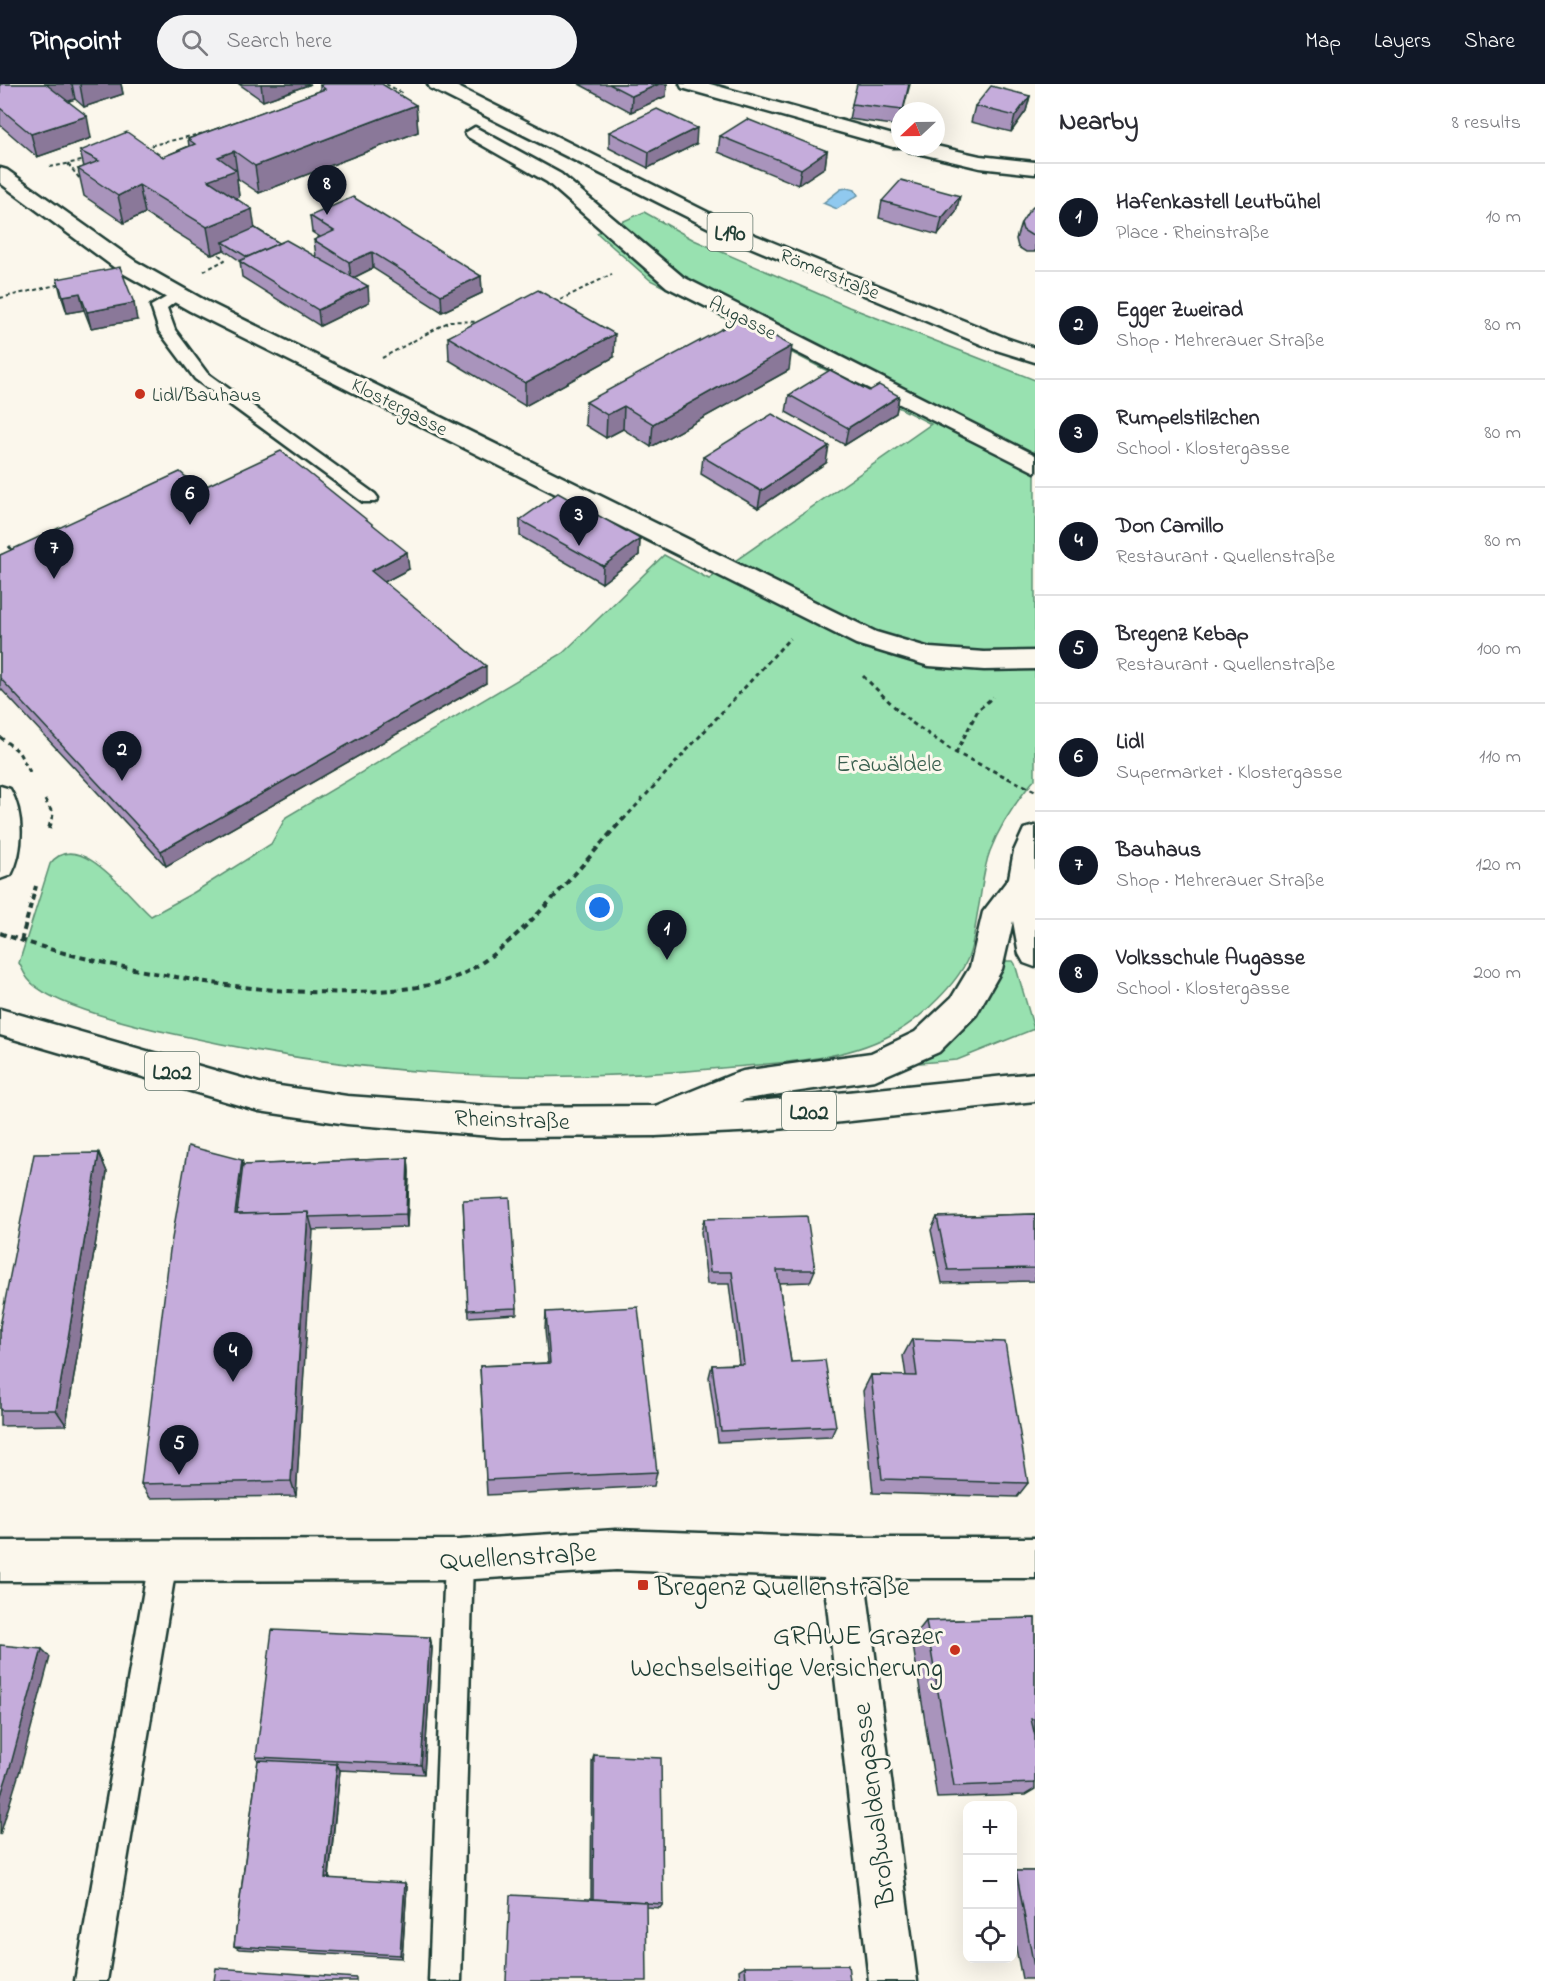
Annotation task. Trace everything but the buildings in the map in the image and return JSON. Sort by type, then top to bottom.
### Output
[{"type":"main road","name":"Römerstraße","points":[[437,84],[738,235],[998,343],[1035,355]]},
{"type":"main road","points":[[689,84],[891,140]]},
{"type":"main road","name":"Augasse","points":[[475,133],[554,178],[644,258],[675,282],[1035,465]]},
{"type":"main road","points":[[945,154],[980,162],[1035,168]]},
{"type":"main road","name":"Klostergasse","points":[[0,174],[128,266],[179,294],[418,416],[816,611]]},
{"type":"main road","points":[[816,611],[866,638],[929,657],[1033,660]]},
{"type":"main road","points":[[0,797],[6,819],[0,867]]},
{"type":"main road","points":[[1035,837],[1029,847],[1022,883],[1035,954]]},
{"type":"main road","points":[[656,1121],[743,1085],[875,1066],[927,1042],[964,1006],[986,969],[999,912],[1022,883]]},
{"type":"main road","name":"Rheinstraße","points":[[0,1022],[259,1096],[347,1110],[502,1122],[656,1121],[759,1116],[1035,1087]]},
{"type":"main road","name":"Quellenstraße","points":[[0,1561],[459,1560],[616,1550],[842,1558],[1035,1558]]},
{"type":"main road","name":"Broßwaldengasse","points":[[842,1558],[893,1981]]},
{"type":"lane","points":[[179,294],[159,306],[166,331],[201,376],[369,498]]},
{"type":"lane","points":[[445,1981],[459,1560]]},
{"type":"lane","points":[[91,1981],[162,1561]]},
{"type":"path","points":[[377,89],[387,84]]},
{"type":"path","points":[[138,149],[205,133]]},
{"type":"path","points":[[147,147],[155,153]]},
{"type":"path","points":[[50,167],[92,159]]},
{"type":"path","points":[[68,164],[78,180],[87,186]]},
{"type":"path","points":[[198,274],[225,260],[217,254]]},
{"type":"path","points":[[548,306],[644,258]]},
{"type":"path","points":[[0,298],[108,274],[128,266]]},
{"type":"path","points":[[380,360],[450,321],[483,322]]},
{"type":"path","points":[[9,546],[16,555]]},
{"type":"path","points":[[0,933],[40,948],[87,960],[226,987],[341,994],[421,988],[470,971],[513,939],[816,611]]},
{"type":"path","points":[[956,753],[978,710],[1012,682],[1033,660]]},
{"type":"path","points":[[857,670],[908,720],[956,753],[1035,791]]},
{"type":"green space","name":"Erawäldele","points":[[644,212],[694,240],[849,307],[1035,380],[1035,779],[1010,813],[990,851],[984,873],[972,947],[956,978],[928,1009],[898,1031],[879,1041],[839,1054],[775,1063],[662,1073],[593,1076],[455,1074],[386,1069],[318,1060],[249,1049],[144,1027],[76,1007],[39,989],[28,979],[19,963],[50,864],[62,855],[75,854],[89,859],[103,869],[151,916],[193,893],[271,844],[286,817],[563,653],[664,555],[709,579],[931,424],[650,280],[597,233]]},
{"type":"green space","points":[[1005,961],[1013,961],[1015,964],[1034,1029],[957,1060],[920,1063],[921,1058],[973,1016],[992,988]]},
{"type":"water","points":[[841,189],[855,190],[858,195],[837,209],[823,203]]},
{"type":"place","name":"Volksschule Augasse","points":[[327,215]]},
{"type":"place","name":"Lidl/Bauhaus","points":[[140,394]]},
{"type":"place","name":"Lidl","points":[[190,525]]},
{"type":"place","name":"Rumpelstilzchen","points":[[579,546]]},
{"type":"place","name":"Bauhaus","points":[[54,579]]},
{"type":"place","name":"Egger Zweirad","points":[[122,781]]},
{"type":"place","name":"Hafenkastell Leutbühel","points":[[667,960]]},
{"type":"place","name":"Don Camillo","points":[[233,1382]]},
{"type":"place","name":"Bregenz Kebap","points":[[179,1475]]},
{"type":"place","name":"Bregenz Quellenstraße","points":[[643,1585]]},
{"type":"place","name":"GRAWE Grazer Wechselseitige Versicherung","points":[[955,1650]]}]
